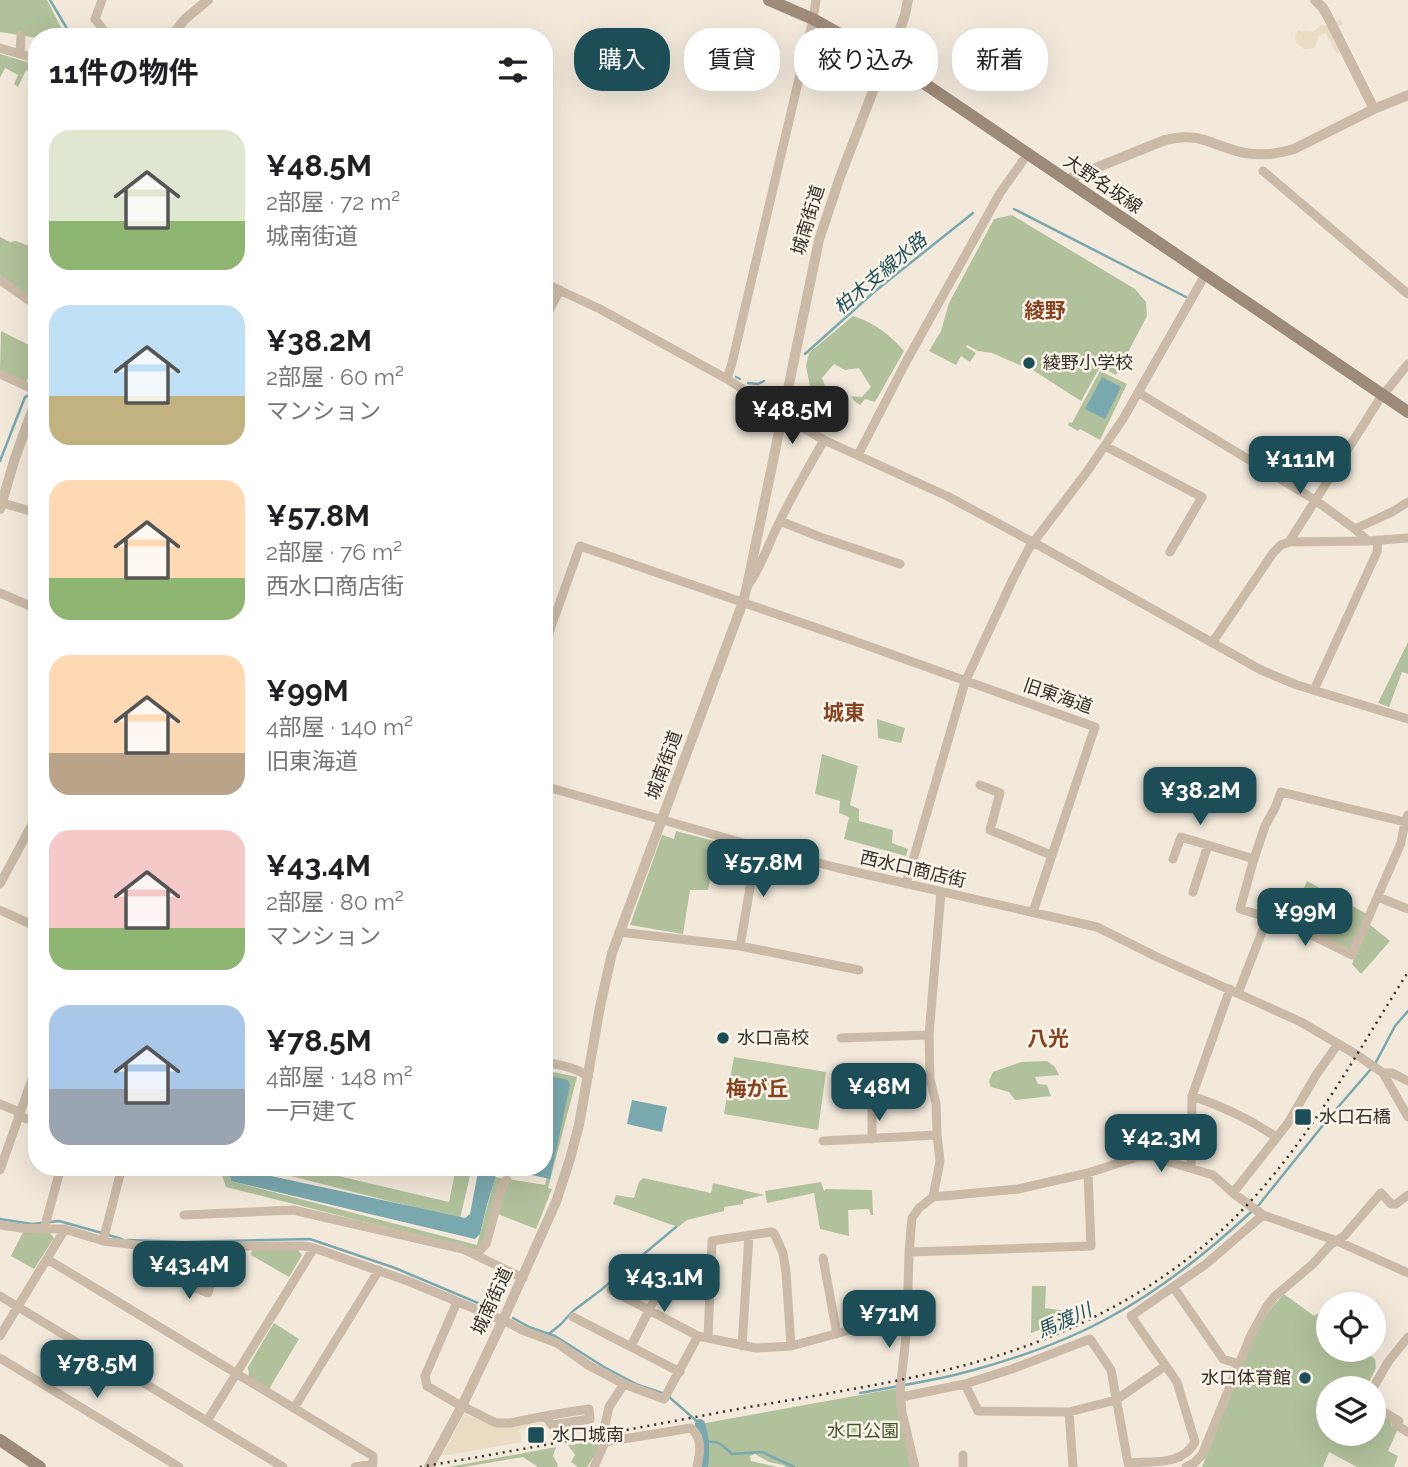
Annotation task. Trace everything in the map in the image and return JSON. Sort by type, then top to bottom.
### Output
[{"type":"main road","name":"大野名坂線","points":[[769,0],[830,28]]},
{"type":"main road","name":"大野名坂線","points":[[936,91],[1408,412]]},
{"type":"main road","points":[[0,1440],[40,1467]]},
{"type":"street","points":[[102,0],[95,19],[102,28]]},
{"type":"street","points":[[178,28],[208,0]]},
{"type":"street","points":[[727,379],[816,0]]},
{"type":"street","name":"城南街道","points":[[900,28],[908,0]]},
{"type":"street","points":[[1315,0],[1327,15],[1374,109]]},
{"type":"street","points":[[20,53],[21,35]]},
{"type":"street","points":[[0,48],[28,56]]},
{"type":"street","name":"城南街道","points":[[429,1467],[462,1406],[523,1278],[564,1179],[579,1125],[608,968],[619,932],[743,602],[819,240],[839,177],[872,91]]},
{"type":"street","points":[[1066,180],[1177,137],[1194,136],[1246,153],[1282,153],[1408,95]]},
{"type":"street","points":[[858,455],[907,360],[1000,193],[1027,155]]},
{"type":"street","points":[[1263,171],[1408,294]]},
{"type":"street","points":[[906,884],[965,682],[1013,579],[1029,548],[1105,446],[1139,393],[1205,275]]},
{"type":"street","points":[[0,280],[28,300]]},
{"type":"street","points":[[553,287],[600,309],[727,379],[824,440],[939,492],[1034,542],[1261,670],[1297,685],[1408,719]]},
{"type":"street","points":[[553,303],[560,290]]},
{"type":"street","points":[[1289,542],[1382,395],[1408,364]]},
{"type":"street","points":[[0,374],[28,387]]},
{"type":"street","points":[[1139,393],[1315,500],[1373,541],[1377,552],[1314,690]]},
{"type":"street","points":[[28,422],[1,506],[28,511]]},
{"type":"street","points":[[747,586],[824,440]]},
{"type":"street","points":[[1105,446],[1202,497],[1170,552]]},
{"type":"street","points":[[1355,529],[1408,502]]},
{"type":"street","points":[[779,521],[900,564]]},
{"type":"street","points":[[1166,536],[1175,542]]},
{"type":"street","points":[[1212,643],[1272,554],[1289,542],[1408,538]]},
{"type":"street","name":"旧東海道","points":[[553,621],[580,546],[1094,727],[1033,912]]},
{"type":"street","points":[[0,593],[28,605]]},
{"type":"street","points":[[980,785],[1000,793],[990,830],[1051,855]]},
{"type":"street","name":"西水口商店街","points":[[553,789],[757,847],[1033,912]]},
{"type":"street","points":[[1281,792],[1407,820],[1401,843],[1352,955],[1289,924],[1240,909],[1265,825],[1281,792]]},
{"type":"street","points":[[0,884],[28,832]]},
{"type":"street","points":[[1173,859],[1181,837],[1254,859]]},
{"type":"street","points":[[1193,892],[1208,845]]},
{"type":"street","points":[[740,946],[757,847]]},
{"type":"street","points":[[933,1197],[940,1161],[936,1103],[930,1079],[929,1035],[941,892]]},
{"type":"street","points":[[1378,897],[1408,909]]},
{"type":"street","points":[[0,909],[28,923]]},
{"type":"street","points":[[1033,912],[1097,928],[1301,1022],[1380,1069],[1408,1082]]},
{"type":"street","points":[[1191,1168],[1192,1096],[1234,991],[1268,917]]},
{"type":"street","points":[[619,932],[740,946],[859,970]]},
{"type":"street","points":[[841,1038],[929,1035]]},
{"type":"street","points":[[1233,1193],[1288,1122],[1315,1075],[1338,1044]]},
{"type":"street","points":[[553,1064],[585,1073],[588,1077]]},
{"type":"street","points":[[1380,1069],[1408,1072]]},
{"type":"street","points":[[1380,1069],[1408,1117]]},
{"type":"street","points":[[0,1170],[28,1090]]},
{"type":"street","points":[[872,1092],[872,1139]]},
{"type":"street","points":[[1192,1096],[1217,1104],[1256,1123],[1276,1137]]},
{"type":"street","points":[[0,1104],[28,1118]]},
{"type":"street","points":[[823,1141],[937,1135]]},
{"type":"street","points":[[915,1467],[902,1412],[901,1390],[909,1252],[912,1218],[919,1208],[933,1197],[1018,1189],[1088,1173],[1137,1157],[1153,1157],[1213,1175],[1263,1215],[1337,1241],[1408,1273]]},
{"type":"street","points":[[909,1252],[1091,1246],[1088,1173]]},
{"type":"street","points":[[44,1229],[59,1176]]},
{"type":"street","points":[[103,1241],[120,1176]]},
{"type":"street","points":[[476,1255],[486,1244],[502,1186],[507,1180]]},
{"type":"street","points":[[1186,1467],[1202,1455],[1251,1335],[1266,1306],[1313,1265],[1330,1245],[1344,1236],[1381,1193],[1391,1204],[1396,1204],[1408,1195]]},
{"type":"street","points":[[184,1215],[293,1210],[463,1249],[523,1278]]},
{"type":"street","points":[[901,1390],[965,1384],[1090,1339],[1111,1370],[1128,1463],[1182,1457],[1191,1450],[1195,1442],[1177,1382],[1131,1316],[1206,1264],[1263,1215]]},
{"type":"street","points":[[0,1225],[65,1229],[103,1241],[170,1249],[220,1246],[314,1248],[408,1281],[503,1320],[557,1343],[624,1384],[667,1396],[703,1336],[712,1241],[774,1233],[783,1252],[791,1346]]},
{"type":"street","points":[[0,1336],[65,1229]]},
{"type":"street","points":[[742,1346],[749,1235]]},
{"type":"street","points":[[170,1249],[159,1273],[208,1293],[220,1246]]},
{"type":"street","points":[[207,1421],[314,1248]]},
{"type":"street","points":[[823,1258],[837,1334]]},
{"type":"street","points":[[47,1259],[373,1456],[373,1464],[355,1467]]},
{"type":"street","points":[[631,1346],[670,1269],[680,1264]]},
{"type":"street","points":[[294,1408],[379,1270]]},
{"type":"street","points":[[1174,1288],[1223,1359],[1239,1364]]},
{"type":"street","points":[[611,1290],[703,1336],[756,1348],[791,1346],[865,1326],[907,1320]]},
{"type":"street","points":[[0,1296],[283,1467]]},
{"type":"street","points":[[457,1302],[425,1376],[427,1386],[496,1423],[545,1416]]},
{"type":"street","points":[[573,1317],[680,1372]]},
{"type":"street","points":[[1380,1376],[1408,1337]]},
{"type":"street","points":[[0,1359],[179,1467]]},
{"type":"street","points":[[965,1384],[978,1411],[1069,1412],[1116,1400],[1165,1366]]},
{"type":"street","points":[[594,1467],[605,1442],[603,1434],[609,1407],[624,1384]]},
{"type":"street","points":[[1069,1412],[1073,1467]]},
{"type":"street","points":[[1386,1413],[1399,1421],[1396,1425],[1408,1432]]},
{"type":"street","points":[[605,1442],[691,1428],[699,1438],[697,1467]]},
{"type":"street","points":[[963,1455],[964,1467]]},
{"type":"green space","points":[[0,0],[47,0],[61,28],[28,28],[28,37],[0,32]]},
{"type":"green space","points":[[0,54],[28,62],[28,71],[26,70],[18,87],[14,84],[18,75],[5,68],[0,78]]},
{"type":"green space","points":[[1012,215],[1135,289],[1146,302],[1147,316],[1116,375],[1100,367],[1081,401],[1028,367],[992,353],[978,351],[967,345],[966,347],[976,353],[970,362],[961,356],[956,365],[929,351],[941,331],[949,303],[994,219]]},
{"type":"green space","points":[[0,237],[28,246],[28,295],[0,275]]},
{"type":"green space","points":[[853,316],[881,330],[904,351],[875,402],[865,399],[860,405],[853,400],[852,396],[862,397],[871,387],[859,368],[845,370],[834,364],[822,378],[830,399],[818,404],[808,403],[811,391],[806,366],[809,353]]},
{"type":"green space","points":[[1,331],[28,344],[28,379],[26,382],[0,370]]},
{"type":"green space","points":[[1100,371],[1127,384],[1100,440],[1068,425],[1069,422],[1072,423]]},
{"type":"green space","points":[[1408,642],[1408,674],[1402,672],[1389,707],[1378,703]]},
{"type":"green space","points":[[877,719],[905,728],[901,743],[878,738]]},
{"type":"green space","points":[[822,754],[858,766],[850,805],[859,809],[859,821],[893,830],[892,843],[908,849],[906,856],[844,839],[849,817],[839,813],[840,801],[815,794]]},
{"type":"green space","points":[[676,831],[717,844],[708,890],[690,890],[683,934],[630,925],[662,835],[674,839]]},
{"type":"green space","points":[[1307,881],[1367,914],[1352,949],[1348,950],[1291,919]]},
{"type":"green space","points":[[1369,924],[1390,941],[1361,974],[1352,964]]},
{"type":"green space","points":[[734,1057],[826,1072],[818,1130],[724,1114]]},
{"type":"green space","points":[[1047,1061],[1055,1067],[1059,1075],[1035,1077],[1038,1084],[1047,1085],[1051,1096],[1015,1100],[1009,1092],[991,1087],[989,1081],[993,1072],[1021,1062]]},
{"type":"green space","points":[[553,1072],[577,1077],[553,1169],[553,1153],[570,1084],[553,1079]]},
{"type":"green space","points":[[222,1176],[230,1176],[231,1181],[477,1245],[495,1177],[545,1185],[547,1176],[551,1176],[548,1188],[552,1189],[536,1229],[493,1212],[481,1251],[226,1187]]},
{"type":"green space","points":[[290,1176],[338,1176],[449,1202],[454,1176],[470,1176],[460,1219]]},
{"type":"green space","points":[[643,1178],[711,1193],[713,1183],[764,1195],[743,1200],[743,1204],[724,1207],[724,1211],[687,1220],[678,1227],[613,1204],[616,1195],[634,1198]]},
{"type":"green space","points":[[821,1182],[824,1191],[872,1190],[873,1215],[869,1209],[848,1210],[849,1236],[820,1229],[814,1193],[767,1203],[765,1191]]},
{"type":"green space","points":[[23,1232],[50,1233],[54,1238],[34,1269],[11,1256]]},
{"type":"green space","points":[[252,1250],[298,1250],[302,1255],[289,1277],[251,1255]]},
{"type":"green space","points":[[1032,1286],[1046,1286],[1045,1308],[1067,1311],[1066,1320],[1031,1333]]},
{"type":"green space","name":"水口体育館","points":[[1284,1294],[1314,1316],[1316,1315],[1316,1362],[1375,1362],[1372,1376],[1316,1376],[1316,1446],[1386,1446],[1386,1416],[1392,1419],[1391,1426],[1398,1429],[1388,1451],[1398,1456],[1394,1467],[1357,1467],[1329,1452],[1323,1467],[1202,1467],[1257,1328]]},
{"type":"green space","points":[[274,1323],[299,1339],[269,1389],[249,1377],[248,1367]]},
{"type":"green space","name":"水口公園","points":[[899,1388],[913,1467],[786,1467],[755,1454],[750,1456],[751,1461],[777,1467],[699,1467],[703,1435],[700,1424]]},
{"type":"green space","points":[[600,1441],[598,1450],[587,1467],[578,1467],[571,1462],[575,1455],[568,1445]]},
{"type":"green space","points":[[556,1447],[553,1456],[557,1467],[538,1467],[523,1457],[449,1467]]},
{"type":"shaded area","points":[[1340,19],[1343,24],[1330,31],[1339,52],[1336,53],[1326,33],[1318,36],[1314,48],[1304,49],[1296,43],[1298,30],[1313,32],[1323,24],[1325,26]]},
{"type":"shaded area","points":[[464,1414],[498,1427],[540,1423],[550,1427],[518,1430],[522,1442],[442,1456]]},
{"type":"water","points":[[1102,377],[1121,387],[1105,419],[1085,409]]},
{"type":"water","points":[[553,1077],[568,1080],[570,1085],[553,1165]]},
{"type":"water","points":[[632,1100],[667,1107],[662,1132],[627,1124]]},
{"type":"water","points":[[230,1176],[271,1176],[465,1218],[470,1214],[477,1176],[496,1176],[480,1234],[475,1239],[231,1181]]},
{"type":"waterway","points":[[50,0],[67,28]]},
{"type":"waterway","points":[[1014,209],[1186,297]]},
{"type":"waterway","name":"柏木支線水路","points":[[805,354],[874,292],[973,213]]},
{"type":"waterway","name":"柏木支線水路","points":[[736,377],[740,379]]},
{"type":"waterway","points":[[748,383],[758,384],[764,381]]},
{"type":"waterway","name":"柏木支線水路","points":[[0,461],[25,397],[28,396]]},
{"type":"waterway","name":"馬渡川","points":[[1375,1064],[1395,1026],[1408,1011]]},
{"type":"waterway","name":"馬渡川","points":[[1258,1206],[1371,1069]]},
{"type":"waterway","name":"馬渡川","points":[[860,1393],[970,1371],[1024,1355],[1077,1334],[1166,1282],[1251,1212]]},
{"type":"waterway","points":[[0,1219],[32,1224],[59,1221],[102,1233]]},
{"type":"waterway","points":[[550,1333],[676,1227]]},
{"type":"waterway","points":[[108,1235],[122,1239]]},
{"type":"waterway","points":[[128,1240],[184,1242],[310,1239],[395,1268],[497,1311]]},
{"type":"waterway","points":[[513,1318],[555,1336],[638,1385],[662,1393]]},
{"type":"waterway","points":[[668,1396],[700,1424]]},
{"type":"waterway","points":[[700,1424],[704,1446],[703,1467]]},
{"type":"waterway","points":[[704,1441],[720,1444],[732,1454],[762,1452],[794,1467]]},
{"type":"railway","points":[[420,1467],[928,1374],[1017,1349],[1102,1313],[1142,1291],[1180,1265],[1249,1203],[1294,1149],[1314,1120],[1408,972]]},
{"type":"place","name":"綾野小学校","points":[[1029,363]]},
{"type":"place","name":"水口高校","points":[[723,1038]]},
{"type":"place","name":"水口石橋","points":[[1303,1117]]},
{"type":"place","name":"水口体育館","points":[[1305,1378]]},
{"type":"place","name":"水口城南","points":[[536,1435]]},
{"type":"district","name":"綾野","points":[[1045,311]]},
{"type":"district","name":"城東","points":[[844,713]]},
{"type":"district","name":"八光","points":[[1048,1039]]},
{"type":"district","name":"梅が丘","points":[[757,1089]]}]
